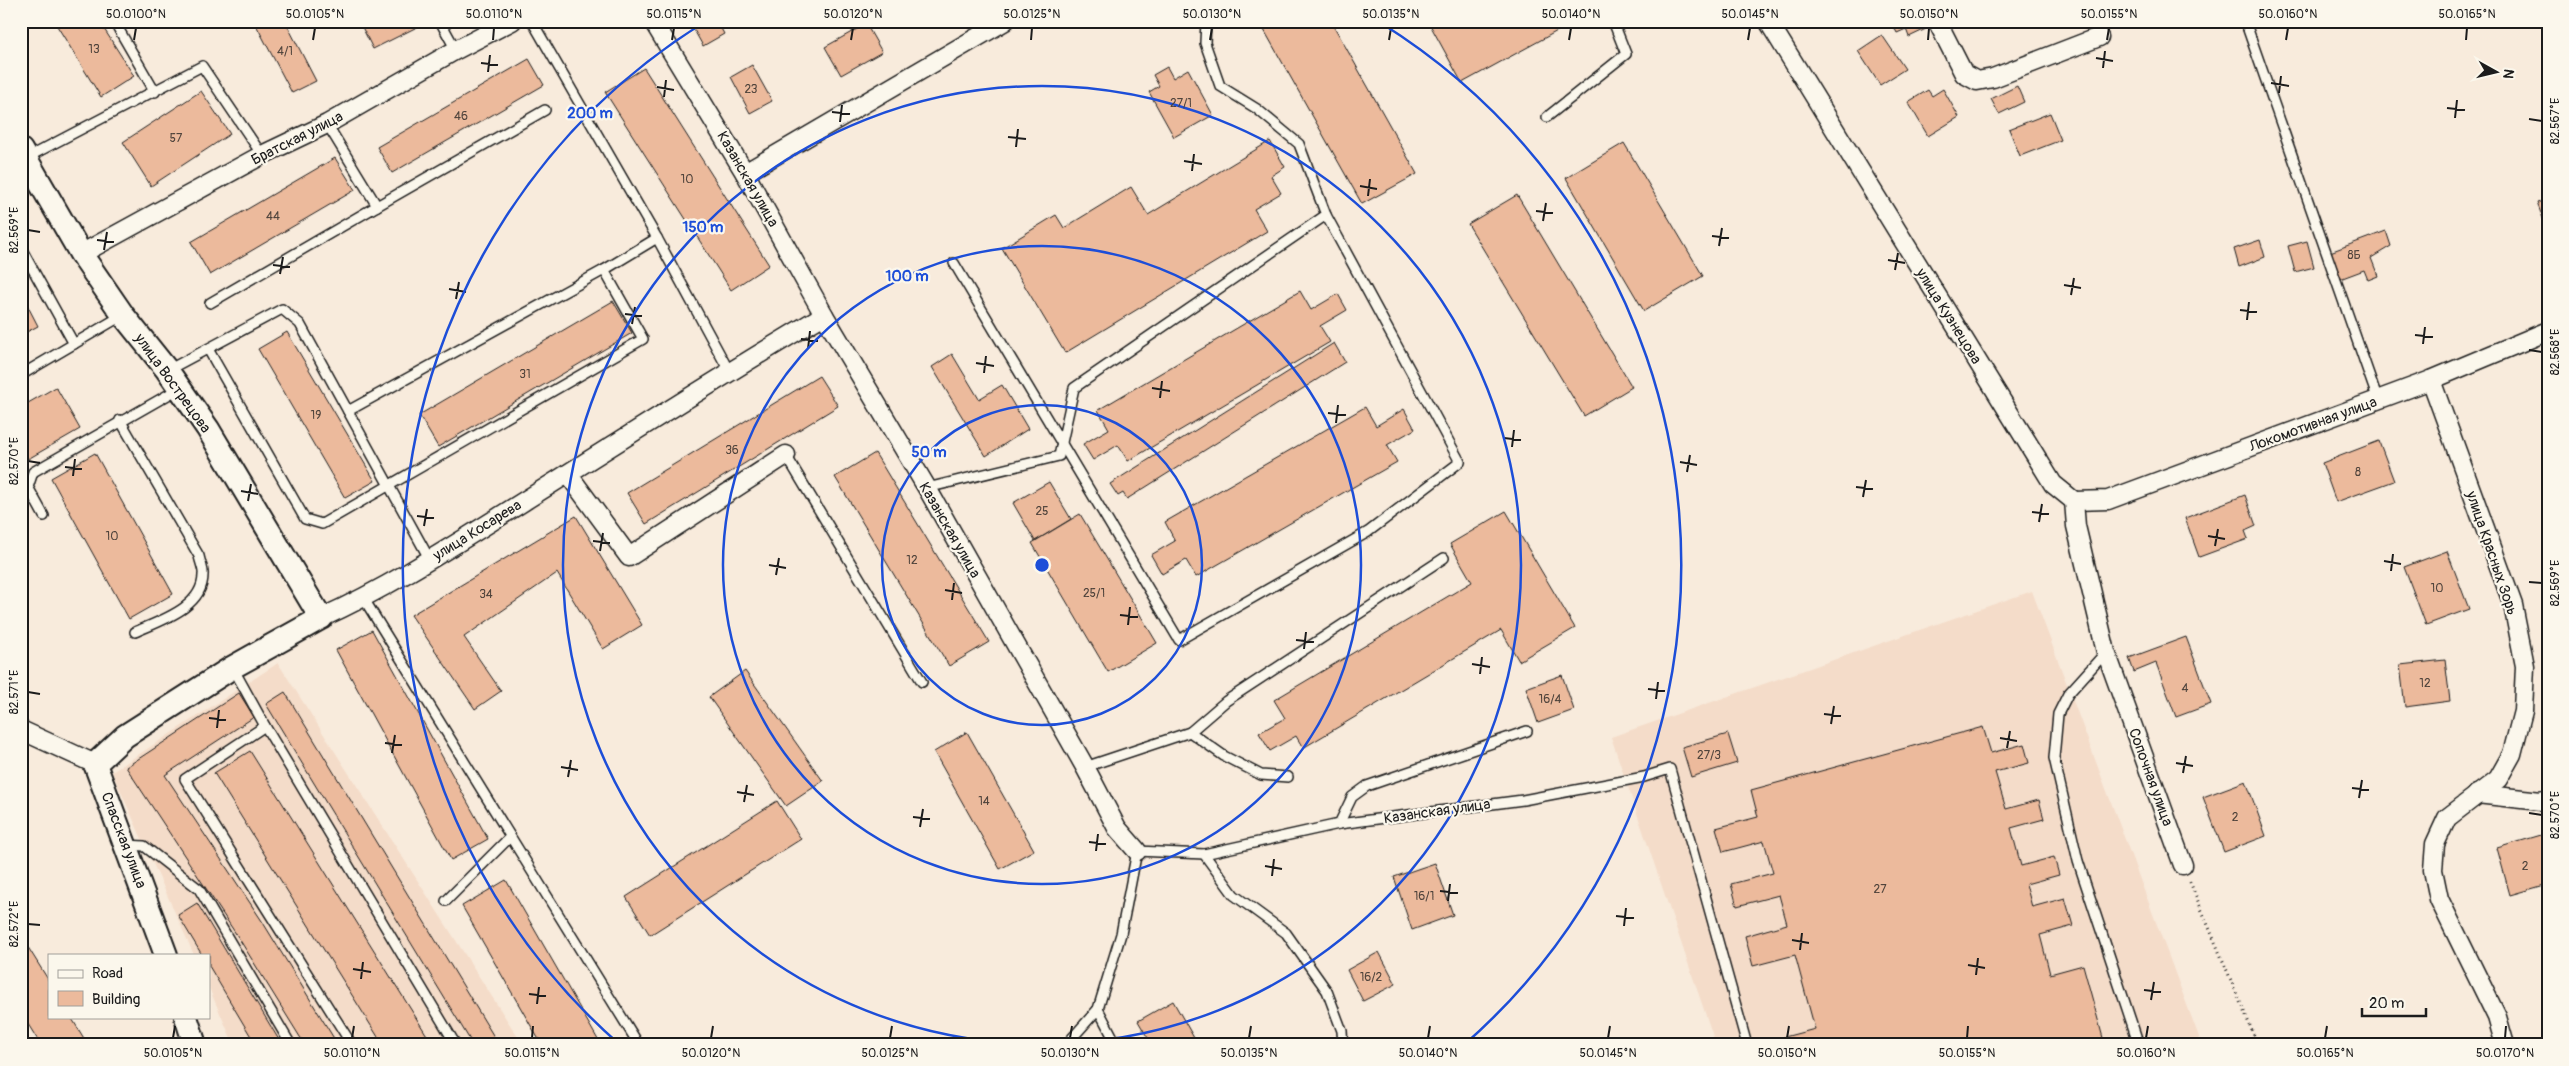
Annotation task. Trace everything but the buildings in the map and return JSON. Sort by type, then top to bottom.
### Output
[{"type":"street","name":"Братская улица","points":[[81,254],[262,155],[327,124],[456,50],[512,21]]},
{"type":"street","name":"Казанская улица","points":[[653,21],[745,173],[824,315],[927,488],[1085,767],[1117,828],[1137,851]]},
{"type":"street","points":[[745,173],[1005,21]]},
{"type":"street","name":"улица Кузнецова","points":[[1768,21],[2053,484],[2074,501]]},
{"type":"street","points":[[1937,21],[1964,74],[1977,81],[1993,78],[2100,37]]},
{"type":"street","name":"улица Вострецова","points":[[24,154],[81,254],[123,315],[174,379],[213,437],[321,618]]},
{"type":"street","name":"улица Косарева","points":[[94,764],[125,736],[233,667],[321,618],[364,599],[430,560],[729,371],[824,315]]},
{"type":"street","name":"Локомотивная улица","points":[[2074,501],[2108,500],[2431,380],[2548,331]]},
{"type":"street","name":"улица Красных Зорь","points":[[2431,380],[2512,605],[2525,666],[2523,711],[2512,754],[2498,779],[2447,818],[2435,844],[2433,870],[2439,899],[2497,1017],[2506,1045]]},
{"type":"street","points":[[568,474],[630,557],[786,455]]},
{"type":"street","name":"Сопочная улица","points":[[2074,501],[2076,526],[2106,652],[2183,865]]},
{"type":"street","points":[[21,730],[94,764]]},
{"type":"street","name":"Спасская улица","points":[[94,764],[166,954]]},
{"type":"street","points":[[2477,794],[2541,801],[2548,799]]},
{"type":"street","points":[[186,1018],[195,1045]]},
{"type":"lane","points":[[114,21],[155,92]]},
{"type":"lane","points":[[440,21],[456,50]]},
{"type":"lane","points":[[532,21],[657,238],[729,371]]},
{"type":"lane","points":[[954,263],[1179,640],[1368,532],[1460,462],[1326,215],[1299,144],[1257,109],[1220,86],[1205,43],[1206,21]]},
{"type":"lane","points":[[1547,117],[1626,54],[1613,21]]},
{"type":"lane","points":[[2244,21],[2378,400]]},
{"type":"lane","points":[[24,154],[155,92],[202,66],[262,155]]},
{"type":"lane","points":[[210,303],[545,110]]},
{"type":"lane","points":[[327,124],[377,206]]},
{"type":"lane","points":[[927,488],[1059,456],[1074,388],[1326,215]]},
{"type":"lane","points":[[348,412],[604,270],[657,238]]},
{"type":"lane","points":[[21,248],[74,344]]},
{"type":"lane","points":[[208,349],[306,519],[322,524],[643,339],[604,270]]},
{"type":"lane","points":[[44,516],[28,486],[33,472],[120,420],[174,379],[208,349],[282,309],[300,324],[387,486],[430,560]]},
{"type":"lane","points":[[21,374],[123,315]]},
{"type":"lane","points":[[120,420],[199,556],[204,576],[197,596],[173,615],[135,632]]},
{"type":"lane","points":[[786,455],[922,682]]},
{"type":"lane","points":[[1085,767],[1190,732],[1226,701],[1444,558]]},
{"type":"lane","points":[[364,599],[639,1045]]},
{"type":"lane","points":[[2106,652],[2068,694],[2058,714],[2054,758],[2078,862],[2139,1045]]},
{"type":"lane","points":[[233,667],[265,726],[456,1045]]},
{"type":"lane","points":[[265,726],[185,779],[352,1045]]},
{"type":"lane","points":[[1339,824],[1352,797],[1367,786],[1527,731]]},
{"type":"lane","points":[[1190,732],[1224,756],[1261,775],[1288,777]]},
{"type":"lane","name":"Казанская улица","points":[[1137,851],[1204,854],[1339,824],[1523,800],[1644,777],[1670,769],[1747,1045]]},
{"type":"lane","points":[[446,901],[510,836]]},
{"type":"lane","points":[[126,845],[144,846],[199,889],[291,1045]]},
{"type":"lane","points":[[1066,1045],[1098,1009],[1121,934],[1137,851]]},
{"type":"lane","points":[[1204,854],[1234,895],[1286,933],[1327,991],[1342,1031],[1343,1045]]},
{"type":"lane","points":[[1098,1009],[1117,1045]]},
{"type":"path","points":[[2183,865],[2258,1045]]},
{"type":"shaded area","points":[[2032,591],[2202,1045],[1716,1045],[1611,737]]},
{"type":"shaded area","points":[[278,663],[523,1045],[234,1045],[210,990],[210,954],[194,954],[112,772]]}]
